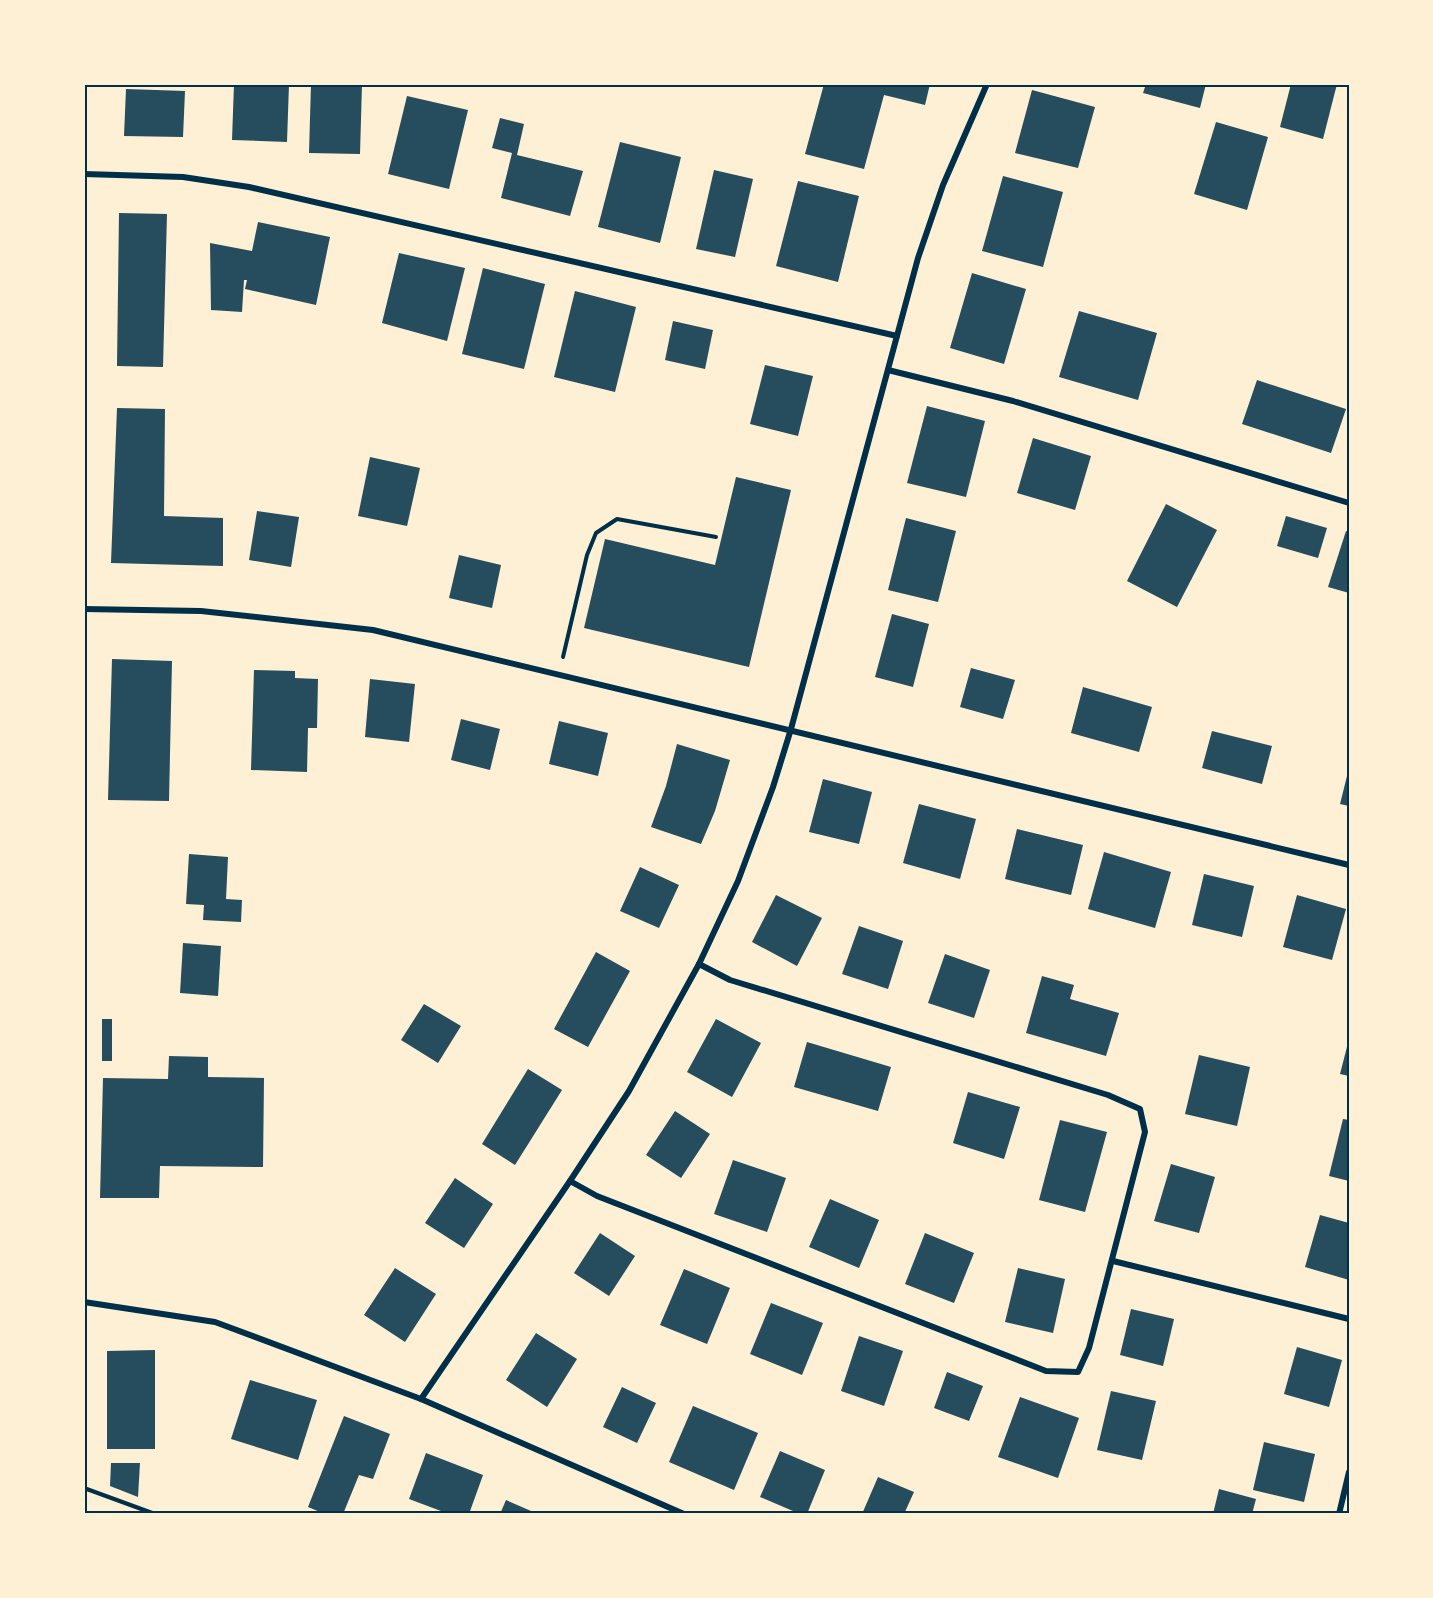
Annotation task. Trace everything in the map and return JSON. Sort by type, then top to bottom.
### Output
[{"type":"street","points":[[421,1399],[629,1091],[699,964],[738,881],[773,787],[790,729],[918,258],[943,185],[987,84]]},
{"type":"street","points":[[84,174],[183,177],[249,187],[897,336]]},
{"type":"street","points":[[888,370],[1013,401],[1349,503]]},
{"type":"street","points":[[84,609],[201,611],[373,630],[1349,865]]},
{"type":"street","points":[[570,1181],[597,1196],[1046,1371],[1078,1372],[1089,1348],[1145,1132],[1140,1109],[1108,1095],[730,980],[699,964]]},
{"type":"street","points":[[1113,1260],[1349,1319]]},
{"type":"street","points":[[84,1302],[216,1322],[421,1399],[684,1514]]},
{"type":"street","points":[[1339,1514],[1349,1472]]},
{"type":"path","points":[[84,130],[85,84]]},
{"type":"path","points":[[559,674],[587,555],[596,533],[617,519],[716,537]]},
{"type":"path","points":[[84,1488],[155,1514]]},
{"type":"building","points":[[234,84],[289,84],[287,142],[232,140]]},
{"type":"building","points":[[311,84],[362,84],[360,154],[309,153]]},
{"type":"building","points":[[824,84],[930,84],[925,105],[884,95],[864,169],[805,154]]},
{"type":"building","points":[[1146,84],[1206,84],[1200,108],[1143,93]]},
{"type":"building","points":[[1291,84],[1337,84],[1323,139],[1280,127]]},
{"type":"building","points":[[126,89],[185,91],[183,137],[124,136]]},
{"type":"building","points":[[1032,90],[1095,107],[1078,168],[1015,153]]},
{"type":"building","points":[[407,96],[468,110],[449,189],[388,174]]},
{"type":"building","points":[[500,118],[524,124],[517,155],[583,171],[570,216],[501,198],[512,153],[492,148]]},
{"type":"building","points":[[1216,122],[1268,137],[1247,210],[1194,194]]},
{"type":"building","points":[[620,142],[681,157],[660,243],[598,227]]},
{"type":"building","points":[[714,170],[753,179],[735,257],[696,249]]},
{"type":"building","points":[[1003,176],[1063,192],[1043,267],[982,251]]},
{"type":"building","points":[[798,181],[859,196],[838,282],[776,266]]},
{"type":"building","points":[[119,213],[167,214],[163,367],[117,366]]},
{"type":"building","points":[[258,222],[330,237],[316,305],[245,289],[247,280],[244,280],[242,312],[211,310],[210,243],[252,251]]},
{"type":"building","points":[[399,253],[465,268],[447,341],[382,323]]},
{"type":"building","points":[[483,268],[545,284],[524,369],[462,354]]},
{"type":"building","points":[[972,273],[1026,289],[1004,364],[950,348]]},
{"type":"building","points":[[575,291],[636,307],[615,392],[554,377]]},
{"type":"building","points":[[1079,311],[1157,333],[1138,400],[1059,377]]},
{"type":"building","points":[[673,321],[713,330],[705,369],[665,360]]},
{"type":"building","points":[[765,365],[813,376],[798,436],[750,424]]},
{"type":"building","points":[[1257,380],[1346,409],[1331,453],[1242,424]]},
{"type":"building","points":[[927,406],[985,421],[966,497],[907,483]]},
{"type":"building","points":[[117,408],[165,409],[164,516],[223,518],[223,566],[111,563]]},
{"type":"building","points":[[1033,438],[1091,456],[1075,510],[1017,493]]},
{"type":"building","points":[[370,457],[420,468],[407,526],[358,516]]},
{"type":"building","points":[[736,477],[791,490],[749,667],[584,628],[605,539],[715,565]]},
{"type":"building","points":[[1166,504],[1217,530],[1177,607],[1127,581]]},
{"type":"building","points":[[257,511],[299,517],[291,567],[249,560]]},
{"type":"building","points":[[1286,516],[1327,528],[1318,558],[1277,546]]},
{"type":"building","points":[[906,518],[956,531],[938,602],[888,590]]},
{"type":"building","points":[[1346,531],[1349,532],[1349,593],[1328,587]]},
{"type":"building","points":[[459,555],[501,565],[492,608],[449,598]]},
{"type":"building","points":[[892,614],[929,624],[913,687],[875,677]]},
{"type":"building","points":[[112,659],[172,661],[169,801],[108,800]]},
{"type":"building","points":[[971,668],[1015,680],[1003,719],[960,707]]},
{"type":"building","points":[[254,670],[295,671],[295,678],[318,679],[317,728],[308,728],[307,772],[251,770]]},
{"type":"building","points":[[370,679],[415,684],[409,742],[365,737]]},
{"type":"building","points":[[1083,687],[1152,707],[1139,752],[1071,733]]},
{"type":"building","points":[[461,719],[500,729],[490,770],[451,760]]},
{"type":"building","points":[[559,721],[608,733],[598,776],[549,764]]},
{"type":"building","points":[[1212,731],[1272,746],[1262,784],[1202,768]]},
{"type":"building","points":[[677,744],[730,760],[715,811],[701,844],[651,827],[666,786]]},
{"type":"building","points":[[1349,772],[1349,806],[1340,804]]},
{"type":"building","points":[[823,779],[872,792],[859,844],[809,832]]},
{"type":"building","points":[[919,804],[976,819],[960,879],[903,863]]},
{"type":"building","points":[[1017,829],[1083,845],[1071,895],[1005,879]]},
{"type":"building","points":[[1104,852],[1171,872],[1155,928],[1088,909]]},
{"type":"building","points":[[189,854],[228,857],[226,899],[242,900],[241,922],[203,920],[204,905],[186,904]]},
{"type":"building","points":[[640,867],[679,885],[659,928],[620,911]]},
{"type":"building","points":[[1204,874],[1254,886],[1242,937],[1192,925]]},
{"type":"building","points":[[776,895],[822,918],[797,966],[752,942]]},
{"type":"building","points":[[1297,895],[1346,909],[1332,960],[1283,947]]},
{"type":"building","points":[[859,926],[903,941],[888,989],[842,974]]},
{"type":"building","points":[[183,943],[221,946],[218,996],[180,993]]},
{"type":"building","points":[[596,952],[630,971],[588,1047],[554,1029]]},
{"type":"building","points":[[945,954],[990,970],[974,1018],[928,1003]]},
{"type":"building","points":[[1042,976],[1074,985],[1070,999],[1119,1013],[1106,1056],[1026,1033]]},
{"type":"building","points":[[424,1004],[461,1026],[438,1063],[401,1040]]},
{"type":"building","points":[[102,1019],[112,1019],[112,1061],[102,1061]]},
{"type":"building","points":[[716,1019],[761,1043],[732,1097],[687,1072]]},
{"type":"building","points":[[807,1042],[891,1067],[878,1111],[794,1087]]},
{"type":"building","points":[[1349,1043],[1349,1076],[1340,1074]]},
{"type":"building","points":[[1199,1055],[1250,1067],[1237,1126],[1185,1114]]},
{"type":"building","points":[[169,1056],[208,1057],[208,1077],[264,1078],[263,1167],[160,1166],[159,1198],[100,1198],[103,1078],[168,1079]]},
{"type":"building","points":[[528,1069],[562,1090],[515,1165],[482,1144]]},
{"type":"building","points":[[968,1092],[1020,1107],[1004,1159],[953,1143]]},
{"type":"building","points":[[675,1111],[710,1134],[681,1178],[646,1155]]},
{"type":"building","points":[[1343,1119],[1349,1120],[1349,1181],[1329,1176]]},
{"type":"building","points":[[1060,1120],[1107,1132],[1085,1212],[1039,1200]]},
{"type":"building","points":[[733,1160],[786,1178],[767,1232],[714,1214]]},
{"type":"building","points":[[1171,1164],[1215,1177],[1199,1233],[1154,1221]]},
{"type":"building","points":[[455,1178],[493,1204],[464,1248],[425,1223]]},
{"type":"building","points":[[830,1199],[879,1220],[859,1268],[809,1247]]},
{"type":"building","points":[[1320,1215],[1349,1223],[1349,1280],[1305,1267]]},
{"type":"building","points":[[600,1233],[635,1256],[609,1296],[574,1273]]},
{"type":"building","points":[[925,1233],[974,1253],[954,1303],[905,1284]]},
{"type":"building","points":[[395,1268],[436,1294],[405,1342],[364,1315]]},
{"type":"building","points":[[1018,1268],[1065,1279],[1053,1333],[1005,1322]]},
{"type":"building","points":[[684,1269],[730,1288],[707,1344],[660,1325]]},
{"type":"building","points":[[771,1303],[823,1323],[802,1375],[750,1354]]},
{"type":"building","points":[[1131,1309],[1174,1319],[1163,1366],[1120,1355]]},
{"type":"building","points":[[536,1333],[577,1359],[547,1407],[506,1380]]},
{"type":"building","points":[[859,1336],[903,1351],[884,1406],[841,1391]]},
{"type":"building","points":[[1297,1347],[1342,1360],[1329,1407],[1284,1394]]},
{"type":"building","points":[[155,1350],[155,1449],[107,1449],[107,1351]]},
{"type":"building","points":[[947,1372],[983,1386],[969,1421],[934,1408]]},
{"type":"building","points":[[250,1380],[317,1400],[298,1460],[231,1439]]},
{"type":"building","points":[[622,1387],[656,1403],[637,1443],[603,1427]]},
{"type":"building","points":[[1111,1391],[1156,1401],[1142,1460],[1097,1450]]},
{"type":"building","points":[[1020,1397],[1079,1418],[1058,1478],[998,1457]]},
{"type":"building","points":[[693,1406],[758,1433],[734,1490],[669,1462]]},
{"type":"building","points":[[344,1416],[390,1434],[373,1479],[359,1475],[343,1514],[325,1514],[308,1507]]},
{"type":"building","points":[[1264,1442],[1315,1454],[1304,1502],[1253,1490]]},
{"type":"building","points":[[780,1451],[825,1470],[807,1514],[800,1514],[760,1497]]},
{"type":"building","points":[[426,1453],[483,1475],[469,1514],[449,1514],[409,1499]]},
{"type":"building","points":[[111,1463],[140,1463],[138,1497],[110,1486]]},
{"type":"building","points":[[878,1477],[914,1492],[904,1514],[862,1514]]},
{"type":"building","points":[[1219,1489],[1256,1499],[1252,1514],[1213,1514]]},
{"type":"building","points":[[506,1500],[538,1514],[500,1514]]}]
